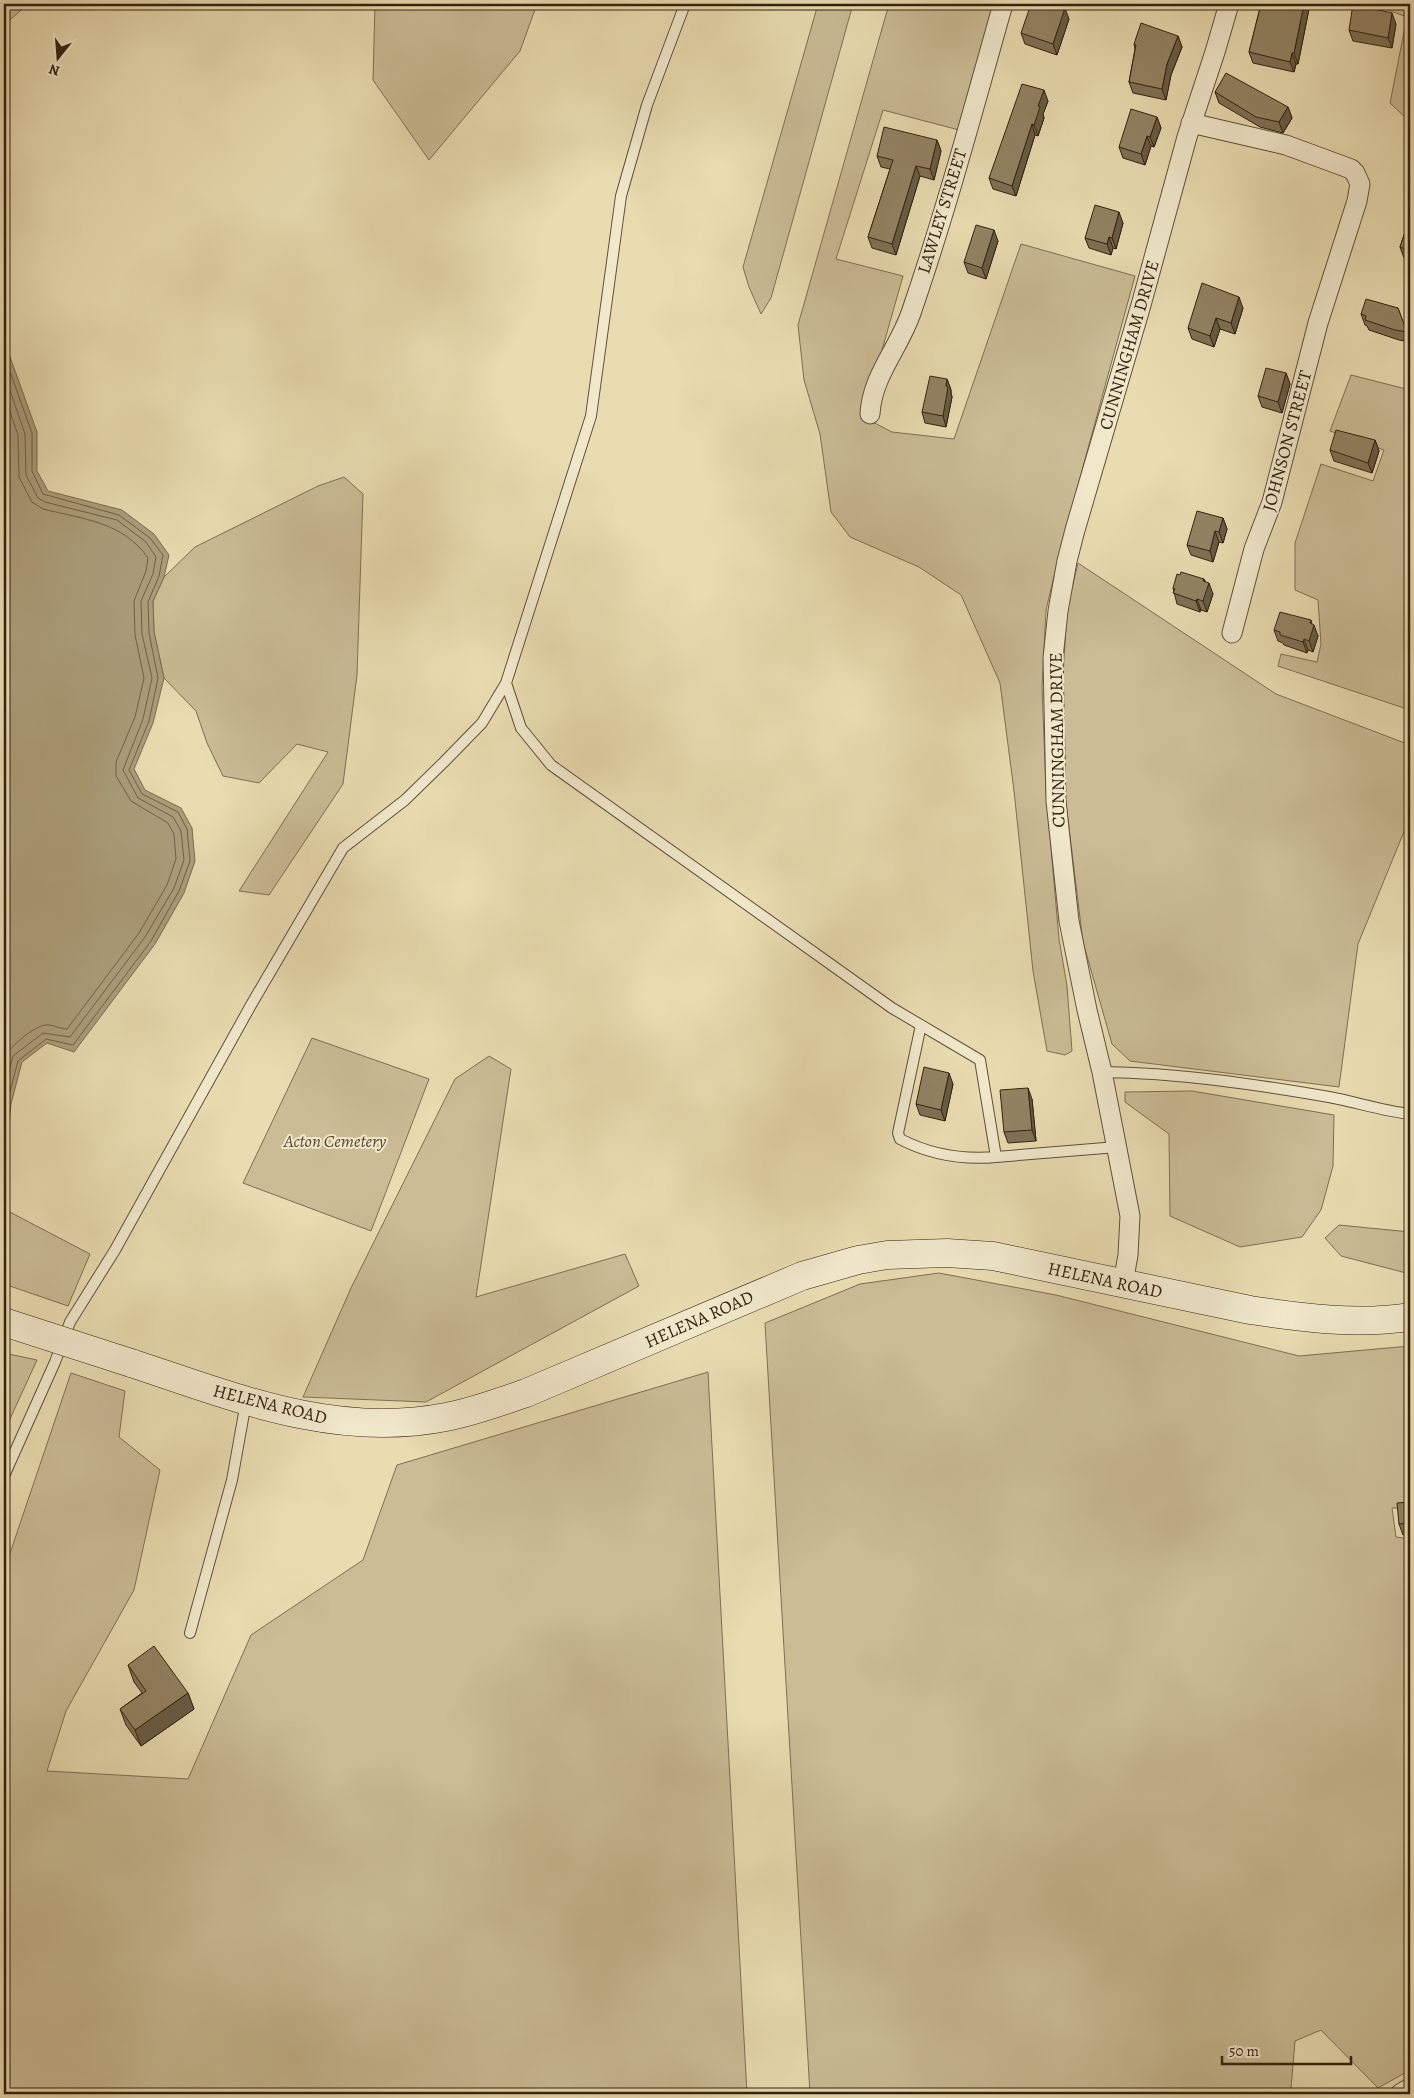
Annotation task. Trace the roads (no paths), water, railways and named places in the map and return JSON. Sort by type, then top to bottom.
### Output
[{"type":"main road","name":"HELENA ROAD","points":[[4,1322],[246,1401],[298,1415],[374,1424],[446,1417],[486,1407],[526,1393],[802,1276],[858,1260],[886,1256],[947,1253],[993,1256],[1250,1310],[1290,1316],[1362,1320],[1410,1317]]},
{"type":"street","name":"LAWLEY STREET","points":[[870,414],[874,387],[911,314],[950,191],[1003,4]]},
{"type":"street","name":"CUNNINGHAM DRIVE","points":[[1122,1283],[1128,1255],[1130,1216],[1102,1072],[1086,1010],[1069,920],[1058,834],[1052,698],[1054,649],[1058,611],[1067,561],[1142,305],[1191,124],[1229,4]]},
{"type":"street","name":"JOHNSON STREET","points":[[1191,124],[1286,145],[1350,169],[1355,173],[1360,184],[1357,201],[1318,323],[1272,502],[1254,549],[1232,633]]},
{"type":"street","points":[[1400,2094],[1410,2088]]},
{"type":"lane","points":[[4,1476],[55,1362],[70,1322],[115,1250],[251,1005],[343,848],[405,800],[444,762],[482,723],[506,683],[590,416],[621,196],[647,105],[685,4]]},
{"type":"lane","points":[[506,683],[520,728],[551,765],[892,1008],[980,1060],[996,1158]]},
{"type":"lane","points":[[921,1025],[898,1133],[900,1139],[910,1144],[957,1158],[973,1159],[1117,1147]]},
{"type":"lane","points":[[1102,1072],[1142,1073],[1250,1084],[1410,1114]]},
{"type":"lane","points":[[190,1633],[232,1480],[246,1401]]},
{"type":"water","points":[[4,340],[37,432],[37,471],[48,491],[122,510],[154,534],[169,555],[164,577],[153,601],[154,632],[164,678],[153,723],[134,769],[145,790],[181,808],[192,828],[195,861],[184,893],[155,944],[74,1052],[47,1043],[22,1062],[11,1104],[8,1135],[4,1135]]},
{"type":"park label","name":"Acton Cemetery","points":[[335,1141]]}]
